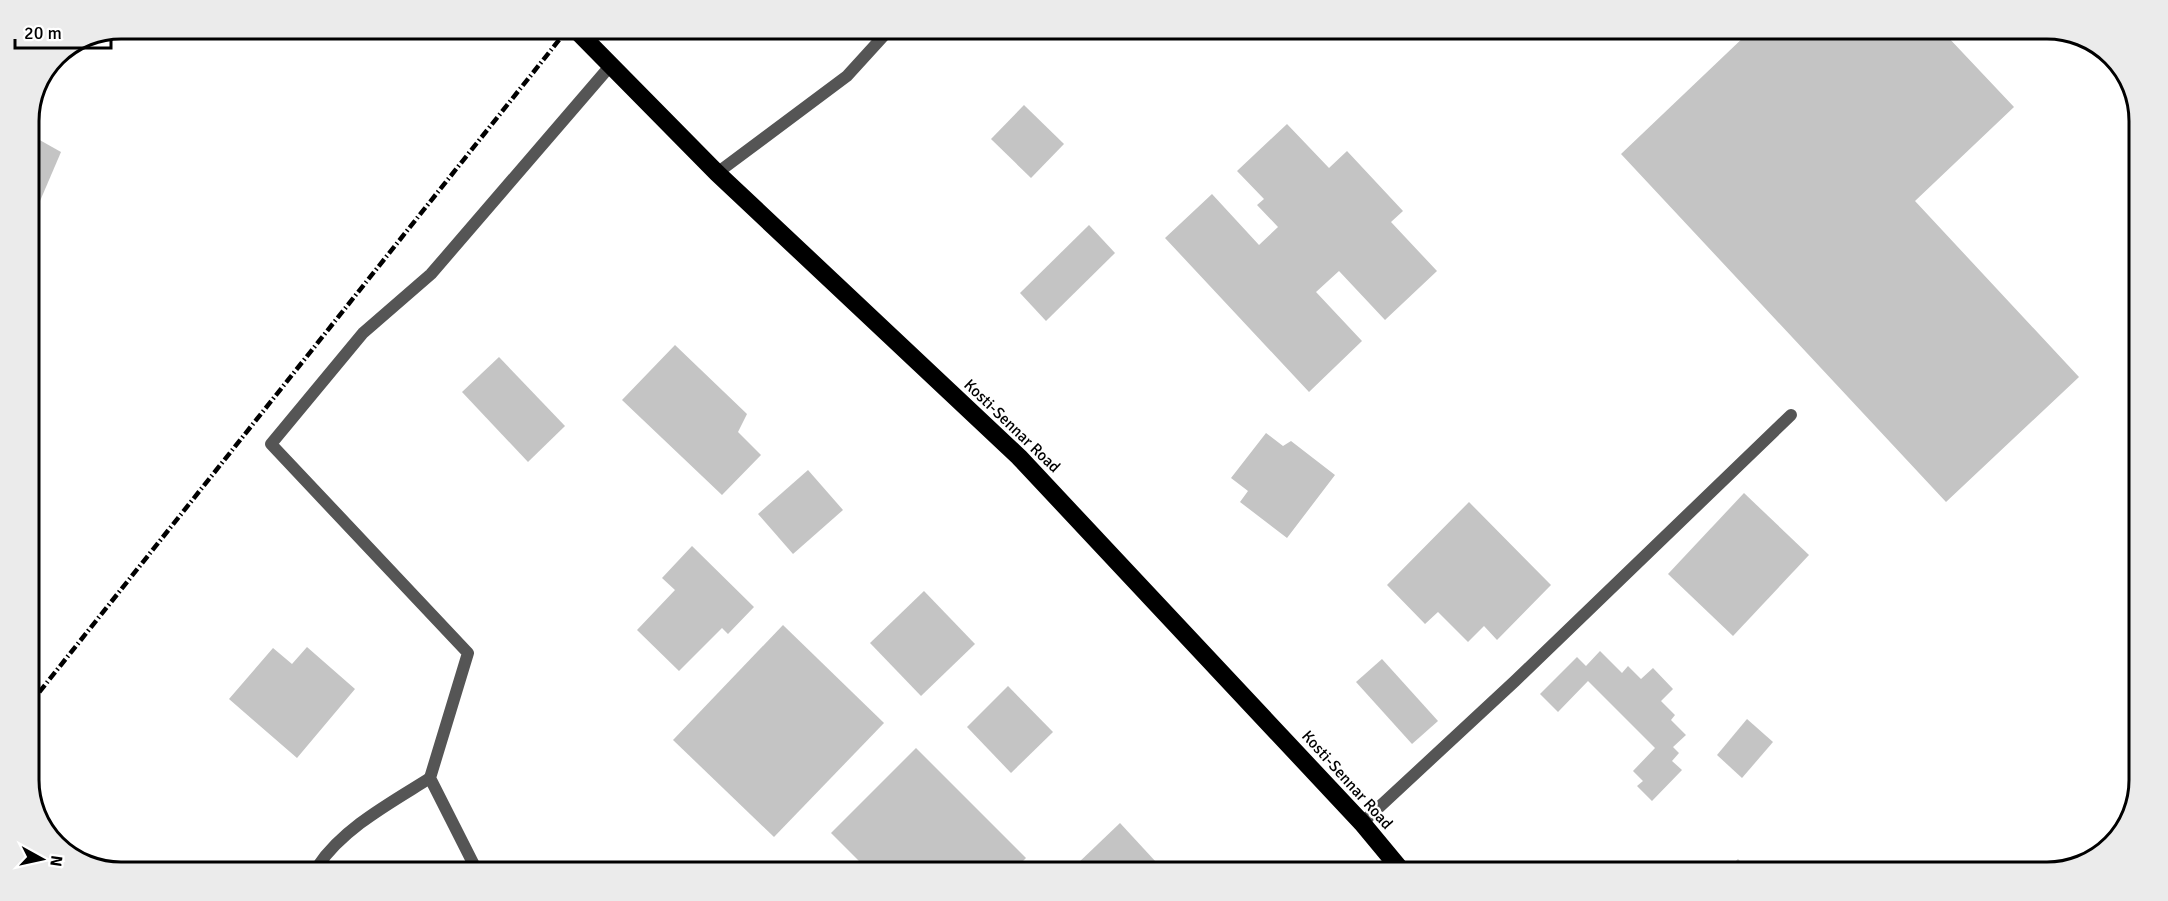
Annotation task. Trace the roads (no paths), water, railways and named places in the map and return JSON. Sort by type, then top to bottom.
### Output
[{"type":"highway","name":"Kosti-Sennar Road","points":[[585,39],[717,173],[1019,458],[1362,824],[1394,862]]},
{"type":"street","points":[[717,173],[847,75],[881,39]]},
{"type":"street","points":[[321,862],[369,817],[430,778],[468,653],[271,444],[363,333],[431,274],[611,65]]},
{"type":"street","points":[[1362,824],[1524,673],[1791,415]]},
{"type":"street","points":[[430,778],[472,862]]},
{"type":"railway","points":[[39,692],[560,39]]}]
